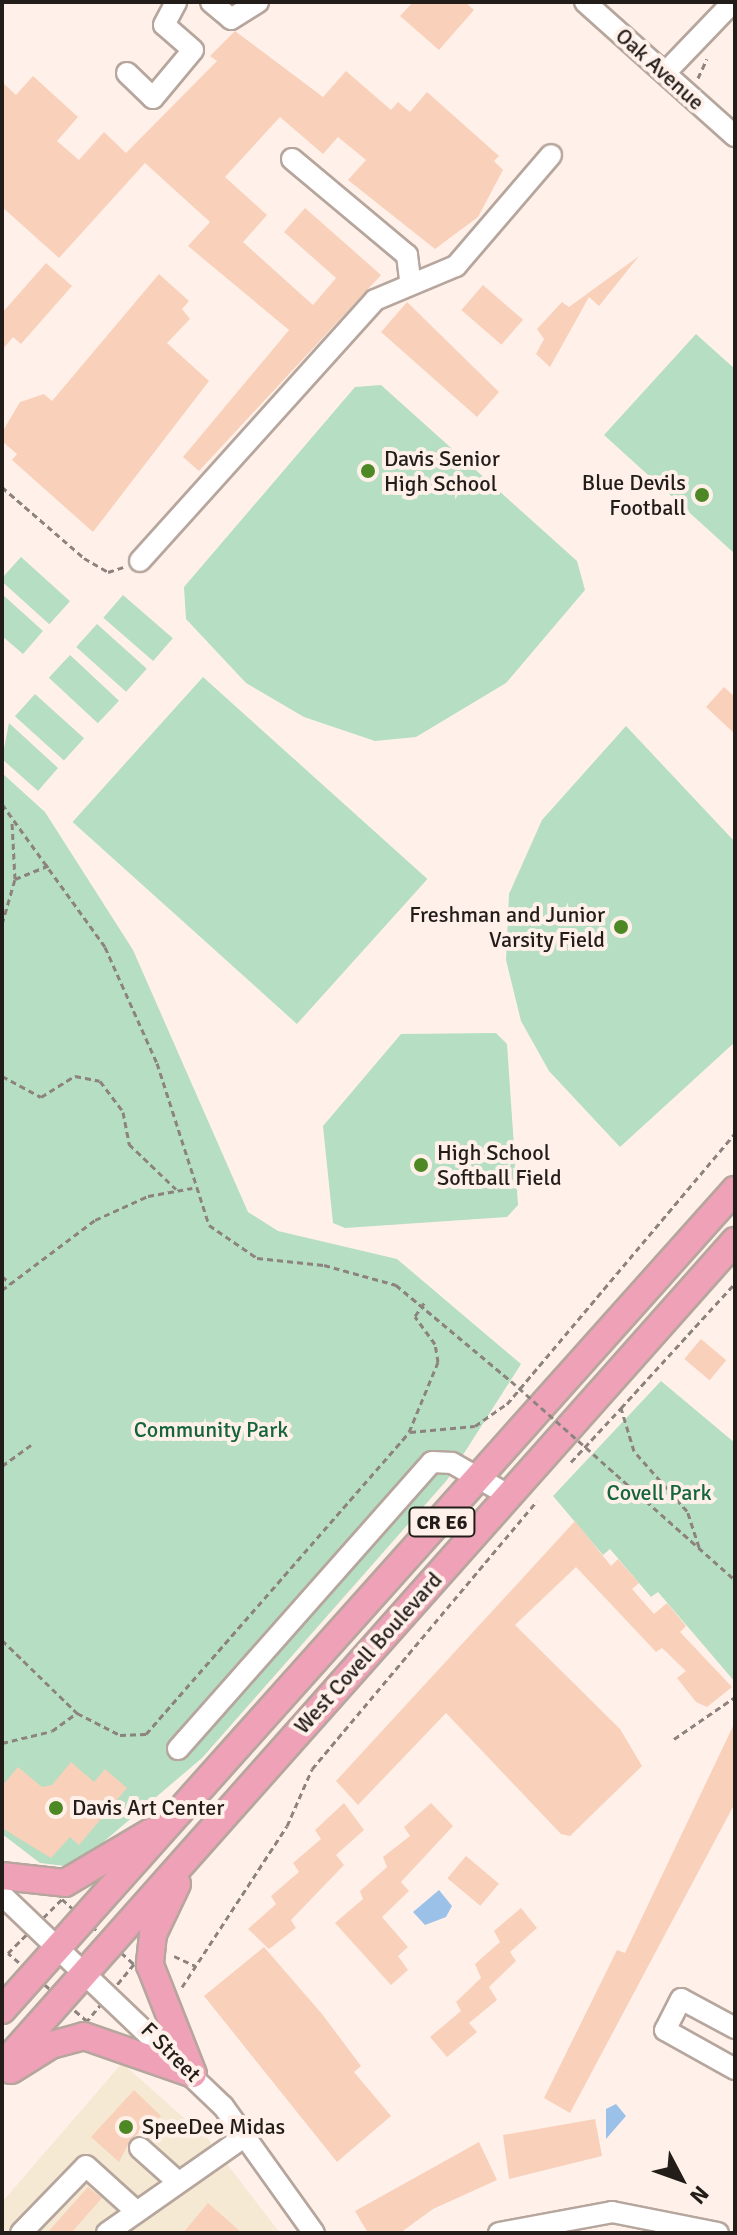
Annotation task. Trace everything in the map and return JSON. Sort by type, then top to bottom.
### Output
[{"type":"main road","name":"West Covell Boulevard","points":[[2,2010],[483,1477],[735,1190]]},
{"type":"main road","name":"West Covell Boulevard","points":[[2,2066],[735,1241]]},
{"type":"main road","points":[[2,1876],[65,1883],[184,1810]]},
{"type":"main road","points":[[193,2074],[156,1991],[149,1956],[165,1904],[205,1838]]},
{"type":"main road","points":[[2,2077],[51,2045],[84,2036],[193,2074]]},
{"type":"street","points":[[127,73],[153,98],[193,50],[164,25],[176,2]]},
{"type":"street","points":[[211,2],[231,19],[258,2]]},
{"type":"street","name":"Oak Avenue","points":[[585,2],[735,136]]},
{"type":"street","points":[[665,73],[733,2]]},
{"type":"street","points":[[140,561],[375,300],[410,281],[456,266],[551,155]]},
{"type":"street","points":[[292,159],[407,255],[410,281]]},
{"type":"street","points":[[178,1749],[432,1462],[483,1477],[508,1495]]},
{"type":"street","name":"F Street","points":[[2,1895],[86,1969],[193,2074],[247,2135],[314,2233]]},
{"type":"street","points":[[735,2028],[681,1999],[665,2030],[735,2069]]},
{"type":"street","points":[[107,2233],[247,2135]]},
{"type":"street","points":[[140,2148],[178,2182]]},
{"type":"street","points":[[21,2233],[86,2166],[136,2211]]},
{"type":"street","points":[[499,2233],[544,2228],[612,2212],[718,2233]]},
{"type":"path","points":[[2,487],[108,572],[140,561]]},
{"type":"path","points":[[2,804],[50,865],[105,947],[134,1009],[193,1187],[209,1225],[233,1247],[367,1273],[424,1303],[735,1580]]},
{"type":"path","points":[[2,924],[15,879],[12,820]]},
{"type":"path","points":[[15,879],[50,865]]},
{"type":"path","points":[[2,1076],[41,1097],[75,1076],[100,1081],[123,1112],[129,1144],[176,1189]]},
{"type":"path","points":[[409,1432],[475,1426],[507,1404],[735,1133]]},
{"type":"path","points":[[2,1290],[95,1220],[176,1189],[193,1187]]},
{"type":"path","points":[[2,1276],[11,1284]]},
{"type":"path","points":[[567,1466],[735,1283]]},
{"type":"path","points":[[2,1640],[77,1713],[120,1735],[146,1734],[409,1432],[438,1362],[415,1316],[424,1303]]},
{"type":"path","points":[[621,1408],[634,1451],[687,1511],[699,1547]]},
{"type":"path","points":[[2,1466],[31,1445]]},
{"type":"path","points":[[180,1990],[287,1826],[312,1769],[546,1489]]},
{"type":"path","points":[[674,1739],[735,1697]]},
{"type":"path","points":[[2,1743],[52,1731],[77,1713]]},
{"type":"path","points":[[2,1955],[8,1953]]},
{"type":"path","points":[[161,1955],[195,1966]]},
{"type":"shaded area","points":[[122,2063],[208,2139],[280,2233],[2,2233],[2,2202]]},
{"type":"green space","name":"Blue Devils Football","points":[[696,334],[735,369],[735,554],[604,435]]},
{"type":"green space","points":[[381,385],[577,561],[585,590],[506,683],[416,737],[375,741],[304,717],[246,683],[186,619],[184,587],[355,387]]},
{"type":"green space","points":[[21,557],[70,601],[49,624],[2,582]]},
{"type":"green space","points":[[2,594],[43,631],[23,654],[2,636]]},
{"type":"green space","points":[[123,595],[173,638],[153,661],[103,618]]},
{"type":"green space","points":[[97,624],[147,669],[126,692],[76,647]]},
{"type":"green space","points":[[70,655],[119,701],[98,723],[49,678]]},
{"type":"green space","points":[[203,677],[427,879],[297,1024],[73,822]]},
{"type":"green space","points":[[35,694],[84,738],[64,760],[15,716]]},
{"type":"green space","points":[[9,723],[58,768],[38,791],[2,759]]},
{"type":"green space","name":"Freshman and Junior Varsity Field","points":[[626,726],[735,842],[735,1042],[620,1147],[549,1071],[521,1021],[506,960],[509,894],[542,820]]},
{"type":"green space","name":"Community Park","points":[[2,773],[45,812],[133,950],[248,1212],[278,1231],[397,1259],[521,1364],[447,1480],[202,1758],[74,1867],[40,1863],[2,1834]]},
{"type":"green space","name":"High School Softball Field","points":[[496,1033],[507,1044],[518,1205],[507,1217],[345,1228],[333,1223],[323,1126],[401,1034]]},
{"type":"green space","name":"Covell Park","points":[[661,1381],[735,1443],[735,1682],[658,1592],[651,1597],[610,1549],[603,1555],[553,1496]]},
{"type":"water","points":[[439,1890],[452,1906],[446,1917],[425,1925],[413,1912]]},
{"type":"water","points":[[616,2104],[626,2116],[606,2139],[606,2109]]},
{"type":"building","points":[[413,2],[465,2],[474,10],[439,50],[400,16]]},
{"type":"building","points":[[235,31],[323,97],[346,71],[391,110],[398,102],[410,112],[427,92],[499,156],[494,161],[503,170],[478,217],[435,249],[348,180],[366,160],[338,137],[323,154],[280,117],[225,177],[267,215],[243,242],[313,305],[336,278],[284,232],[305,208],[381,275],[199,471],[183,457],[289,330],[188,246],[210,222],[145,163],[59,258],[2,207],[2,82],[16,95],[33,76],[78,117],[57,141],[79,160],[104,132],[126,153],[217,61],[210,56]]},
{"type":"building","points":[[639,256],[599,306],[589,297],[550,367],[536,354],[544,339],[537,329],[562,302],[569,307]]},
{"type":"building","points":[[46,263],[72,286],[21,344],[13,337],[2,350],[2,313]]},
{"type":"building","points":[[159,274],[189,301],[182,309],[190,319],[167,343],[209,381],[93,532],[12,460],[17,454],[3,442],[4,429],[20,402],[44,394],[52,401]]},
{"type":"building","points":[[483,285],[523,320],[501,345],[461,310]]},
{"type":"building","points":[[407,302],[499,392],[477,417],[381,332]]},
{"type":"building","points":[[724,687],[735,697],[735,734],[706,707]]},
{"type":"building","points":[[701,1339],[726,1360],[710,1380],[684,1359]]},
{"type":"building","points":[[575,1521],[611,1566],[618,1559],[639,1583],[632,1589],[654,1614],[667,1603],[686,1626],[680,1632],[732,1687],[707,1707],[696,1702],[677,1678],[686,1671],[662,1648],[656,1652],[576,1567],[515,1625],[620,1729],[642,1766],[570,1836],[561,1834],[446,1713],[358,1805],[336,1781]]},
{"type":"building","points":[[735,1722],[735,1803],[570,2113],[544,2098],[617,1950],[625,1953]]},
{"type":"building","name":"Davis Art Center","points":[[71,1762],[94,1782],[105,1769],[127,1788],[79,1845],[70,1837],[51,1858],[2,1828],[2,1786],[18,1767],[42,1787],[52,1785]]},
{"type":"building","points":[[344,1803],[364,1830],[336,1855],[344,1865],[291,1920],[296,1928],[269,1949],[248,1929],[276,1904],[271,1896],[299,1872],[293,1863],[321,1839],[315,1830]]},
{"type":"building","points":[[431,1803],[453,1826],[401,1882],[409,1891],[382,1917],[408,1947],[398,1956],[408,1970],[391,1985],[335,1923],[363,1899],[360,1891],[387,1867],[383,1857],[410,1836],[404,1827]]},
{"type":"building","points":[[466,1856],[499,1884],[480,1906],[447,1878]]},
{"type":"building","points":[[521,1908],[537,1928],[510,1952],[516,1961],[489,1987],[497,2000],[469,2023],[477,2032],[447,2057],[430,2037],[461,2011],[456,2002],[481,1978],[475,1964],[500,1942],[494,1931]]},
{"type":"building","points":[[264,1947],[322,2014],[361,2066],[354,2072],[391,2116],[337,2162],[204,1996]]},
{"type":"building","name":"SpeeDee Midas","points":[[134,2090],[161,2116],[131,2139],[119,2162],[91,2137]]},
{"type":"building","points":[[595,2119],[602,2156],[509,2179],[503,2135]]},
{"type":"building","points":[[479,2142],[497,2180],[433,2209],[400,2233],[368,2233],[355,2211]]},
{"type":"building","points":[[88,2187],[102,2198],[71,2233],[47,2233]]},
{"type":"building","points":[[208,2203],[242,2233],[183,2233]]},
{"type":"place","name":"Davis Senior High School","points":[[368,471]]},
{"type":"place","name":"Blue Devils Football","points":[[702,495]]},
{"type":"place","name":"Freshman and Junior Varsity Field","points":[[621,927]]},
{"type":"place","name":"High School Softball Field","points":[[421,1165]]},
{"type":"place","name":"Davis Art Center","points":[[56,1808]]},
{"type":"place","name":"SpeeDee Midas","points":[[126,2127]]}]
